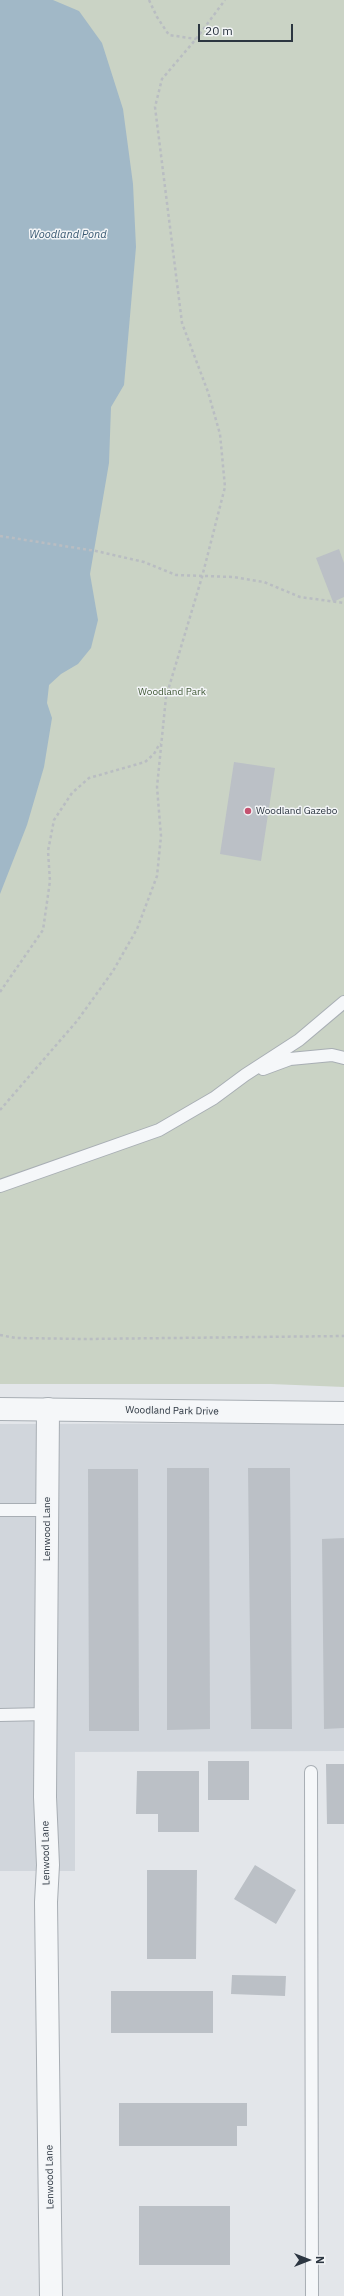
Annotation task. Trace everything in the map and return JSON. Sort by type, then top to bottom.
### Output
[{"type":"street","name":"Woodland Park Drive","points":[[0,1409],[344,1413]]},
{"type":"street","name":"Lenwood Lane","points":[[48,1409],[46,1714],[51,2296]]},
{"type":"lane","points":[[0,1186],[159,1130],[214,1098],[245,1075],[299,1040],[344,1002]]},
{"type":"lane","points":[[245,1075],[290,1059],[332,1055],[344,1058]]},
{"type":"lane","points":[[0,1510],[47,1510]]},
{"type":"lane","points":[[0,1715],[46,1714]]},
{"type":"lane","points":[[311,1772],[312,2296]]},
{"type":"path","points":[[149,0],[157,17],[169,34],[196,40]]},
{"type":"path","points":[[0,1110],[77,1021],[113,971],[137,930],[157,876],[161,836],[157,787],[166,697],[202,577],[225,487],[221,441],[208,392],[182,323],[155,108],[162,79],[196,40],[225,0]]},
{"type":"path","points":[[0,536],[96,551],[144,562],[176,575],[233,577],[264,582],[300,597],[344,603]]},
{"type":"path","points":[[0,992],[43,930],[50,880],[48,851],[54,820],[72,793],[89,778],[145,762],[154,754],[161,740]]},
{"type":"path","points":[[0,1335],[16,1338],[86,1339],[344,1336]]},
{"type":"shaded area","points":[[344,1423],[344,1751],[75,1752],[75,1871],[0,1871],[0,1424]]},
{"type":"green space","name":"Woodland Park","points":[[0,0],[344,0],[344,1387],[271,1384],[0,1384]]},
{"type":"water","name":"Woodland Pond","points":[[0,0],[53,0],[79,11],[102,43],[123,109],[133,184],[136,247],[124,385],[111,407],[109,463],[90,574],[98,620],[91,648],[78,664],[61,674],[49,685],[47,703],[52,718],[44,767],[27,825],[0,894]]},
{"type":"building","points":[[339,549],[344,563],[344,597],[333,602],[316,558]]},
{"type":"building","name":"Woodland Gazebo","points":[[234,762],[275,768],[261,861],[220,854]]},
{"type":"building","points":[[167,1468],[209,1468],[210,1729],[167,1730]]},
{"type":"building","points":[[248,1468],[290,1468],[292,1729],[251,1729]]},
{"type":"building","points":[[88,1469],[138,1469],[139,1731],[89,1731]]},
{"type":"building","points":[[344,1538],[344,1728],[324,1729],[322,1539]]},
{"type":"building","points":[[208,1761],[249,1761],[249,1800],[208,1800]]},
{"type":"building","points":[[326,1764],[344,1764],[344,1824],[327,1824]]},
{"type":"building","points":[[137,1771],[199,1771],[199,1832],[158,1832],[158,1814],[136,1814]]},
{"type":"building","points":[[255,1865],[296,1890],[276,1924],[234,1899]]},
{"type":"building","points":[[147,1870],[197,1870],[196,1959],[147,1959]]},
{"type":"building","points":[[232,1975],[286,1976],[285,1996],[231,1994]]},
{"type":"building","points":[[111,1991],[213,1991],[213,2033],[111,2033]]},
{"type":"building","points":[[119,2103],[247,2103],[247,2126],[237,2126],[237,2146],[119,2146]]},
{"type":"building","points":[[139,2206],[230,2206],[230,2265],[139,2265]]},
{"type":"place","name":"Woodland Gazebo","points":[[248,811]]}]
